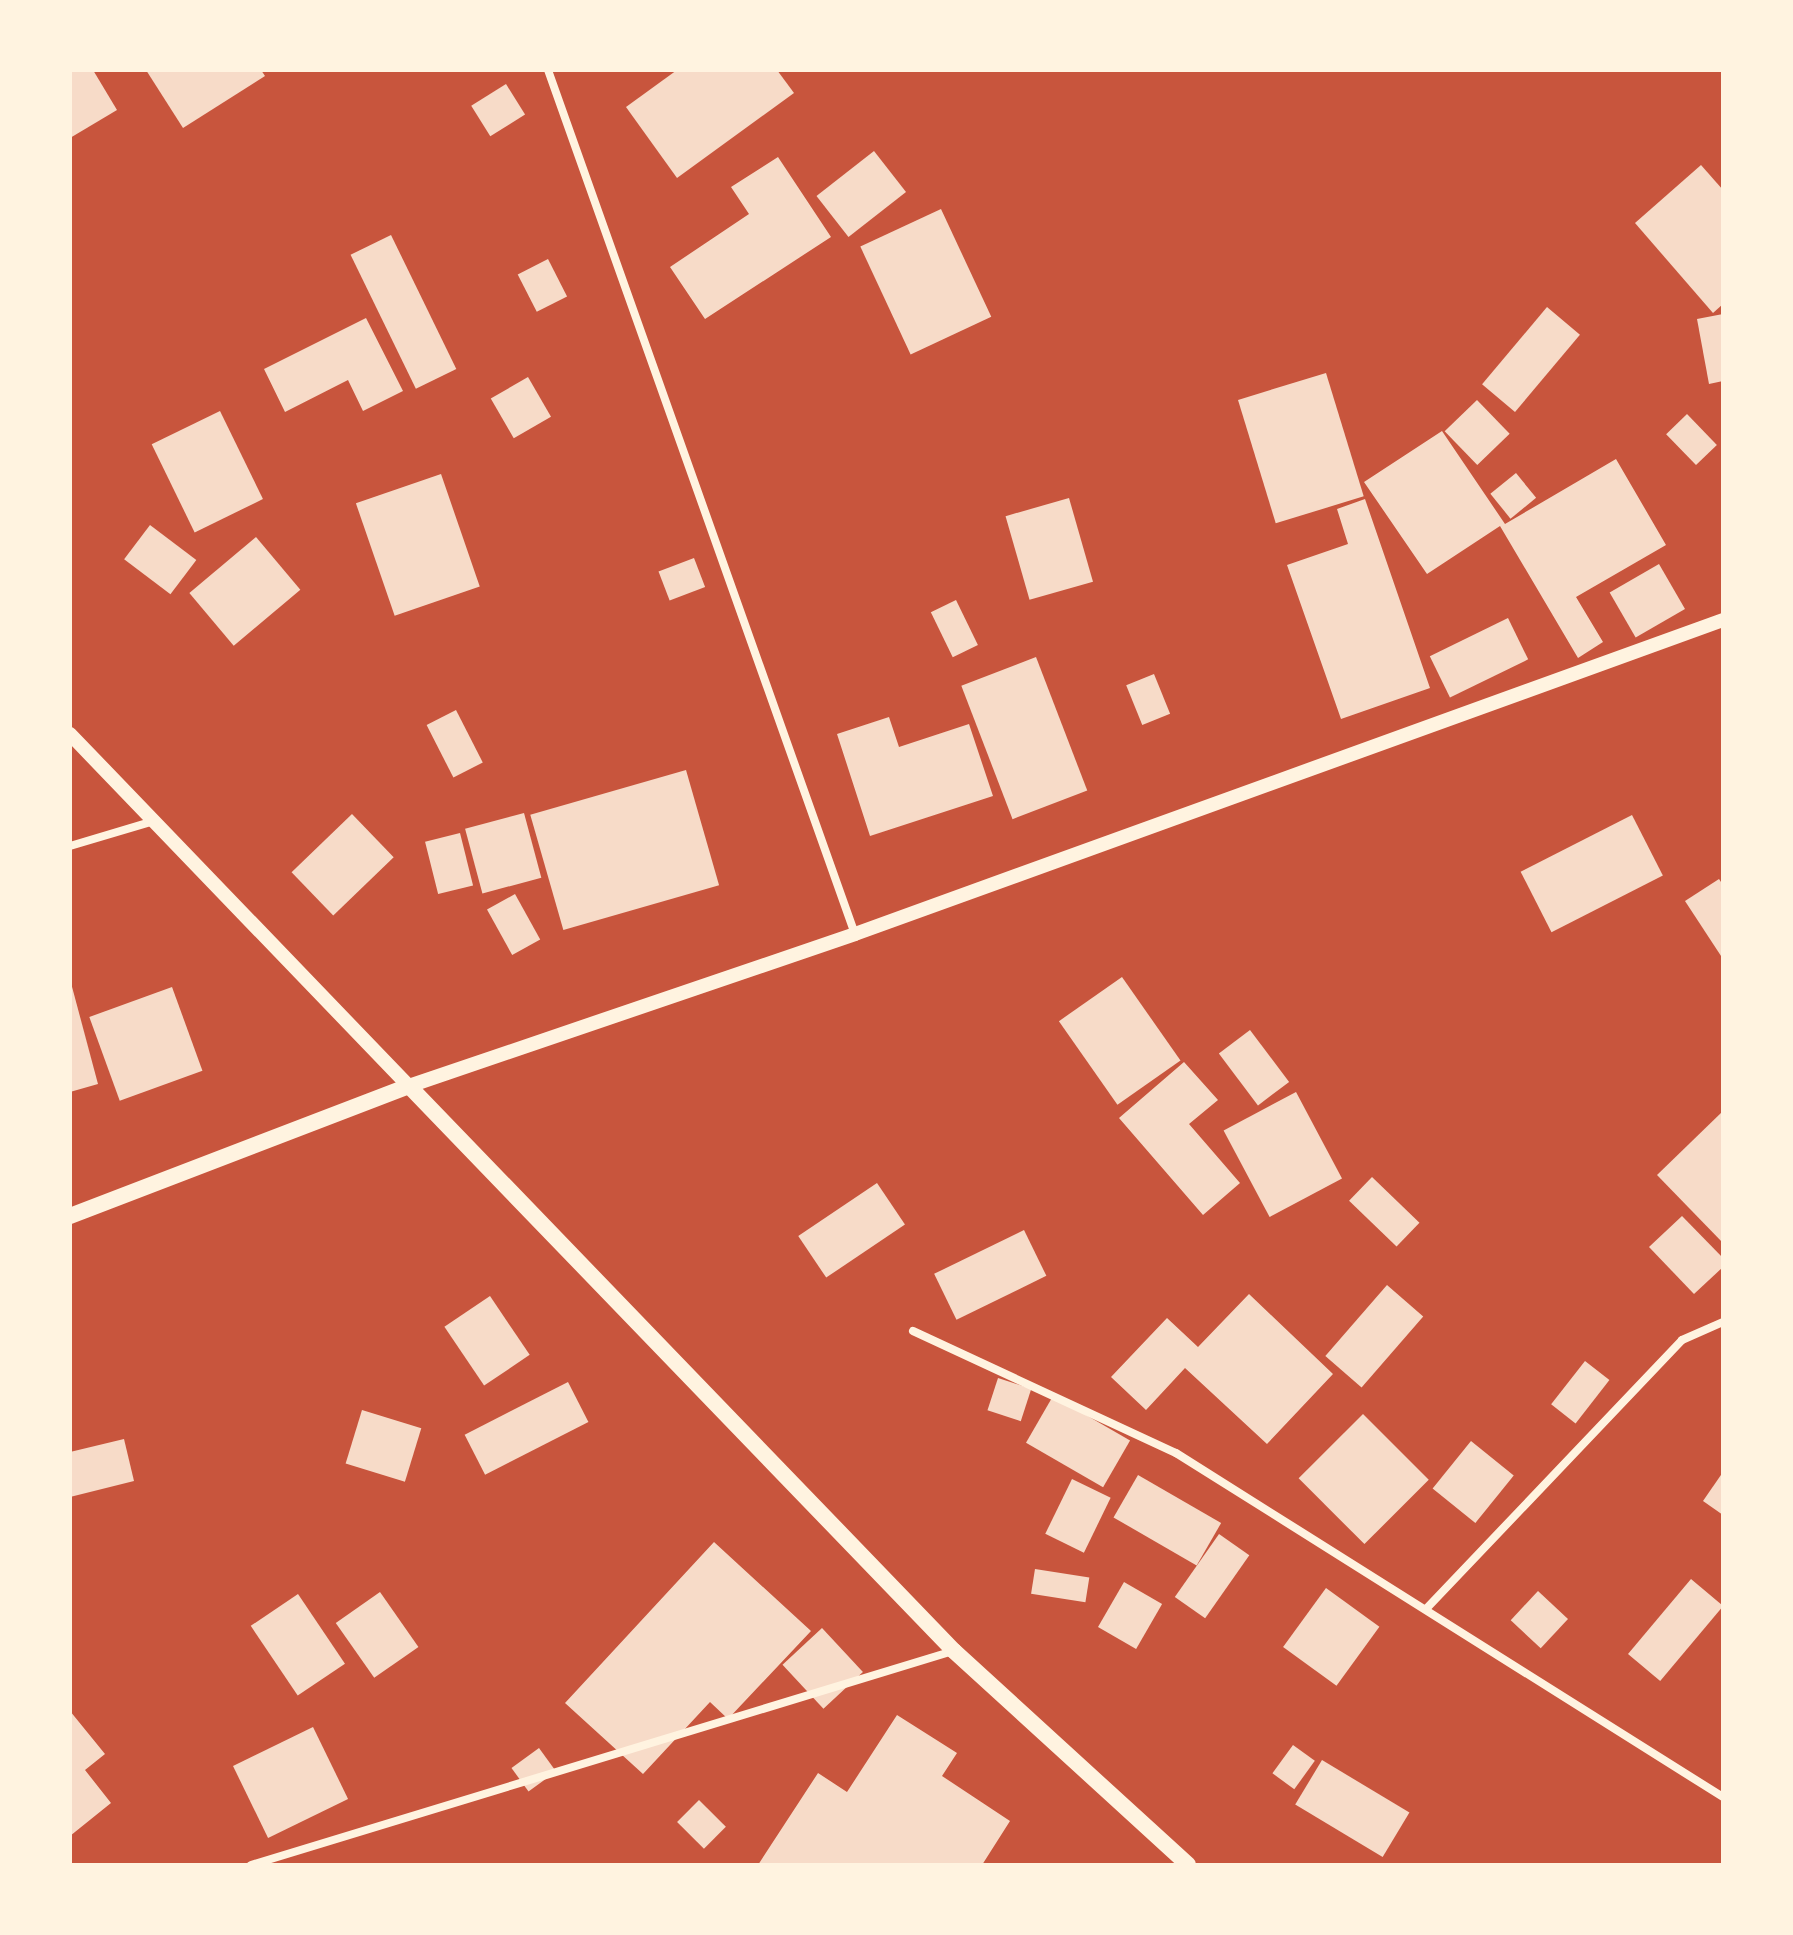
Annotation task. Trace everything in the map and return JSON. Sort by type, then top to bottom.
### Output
[{"type":"main road","points":[[70,1216],[409,1086],[954,1651],[1188,1865]]},
{"type":"street","points":[[548,70],[855,934]]},
{"type":"street","points":[[70,734],[409,1086],[855,934],[1723,620]]},
{"type":"street","points":[[70,846],[154,821]]},
{"type":"street","points":[[1426,1609],[1682,1340],[1723,1322]]},
{"type":"street","points":[[913,1331],[1176,1453],[1723,1797]]},
{"type":"street","points":[[251,1865],[954,1651]]},
{"type":"building","points":[[70,70],[93,70],[117,110],[70,138]]},
{"type":"building","points":[[146,70],[261,70],[265,76],[183,128]]},
{"type":"building","points":[[677,70],[777,70],[794,93],[677,178],[626,107]]},
{"type":"building","points":[[506,84],[525,115],[490,136],[471,106]]},
{"type":"building","points":[[874,151],[906,192],[848,237],[816,196]]},
{"type":"building","points":[[778,157],[831,237],[705,319],[670,267],[749,214],[731,187]]},
{"type":"building","points":[[1701,165],[1723,190],[1723,304],[1713,313],[1635,223]]},
{"type":"building","points":[[941,209],[991,317],[911,354],[860,247]]},
{"type":"building","points":[[391,235],[456,369],[416,389],[351,255]]},
{"type":"building","points":[[548,259],[567,296],[537,312],[518,274]]},
{"type":"building","points":[[1547,307],[1580,335],[1515,412],[1482,384]]},
{"type":"building","points":[[1723,314],[1723,381],[1709,384],[1697,319]]},
{"type":"building","points":[[366,318],[403,391],[363,411],[348,380],[285,412],[264,369]]},
{"type":"building","points":[[1326,373],[1364,496],[1276,523],[1238,400]]},
{"type":"building","points":[[528,377],[551,417],[514,438],[491,398]]},
{"type":"building","points":[[1477,400],[1510,434],[1477,465],[1445,431]]},
{"type":"building","points":[[220,411],[263,499],[195,532],[152,444]]},
{"type":"building","points":[[1687,414],[1717,445],[1696,465],[1666,434]]},
{"type":"building","points":[[1442,431],[1505,524],[1616,459],[1666,545],[1576,597],[1603,642],[1578,658],[1500,526],[1427,574],[1364,482]]},
{"type":"building","points":[[1516,473],[1536,498],[1510,519],[1490,494]]},
{"type":"building","points":[[441,474],[480,587],[395,616],[356,503]]},
{"type":"building","points":[[1069,498],[1093,582],[1030,600],[1006,516]]},
{"type":"building","points":[[1365,499],[1430,688],[1341,719],[1287,565],[1348,544],[1337,509]]},
{"type":"building","points":[[150,525],[196,560],[170,594],[124,559]]},
{"type":"building","points":[[256,537],[300,590],[234,646],[189,593]]},
{"type":"building","points":[[694,558],[705,587],[670,601],[659,572]]},
{"type":"building","points":[[1659,564],[1685,609],[1636,638],[1610,592]]},
{"type":"building","points":[[956,600],[978,645],[953,657],[931,612]]},
{"type":"building","points":[[1508,618],[1528,659],[1450,697],[1430,656]]},
{"type":"building","points":[[1036,657],[1087,791],[1013,819],[961,686]]},
{"type":"building","points":[[1154,674],[1170,714],[1142,725],[1126,685]]},
{"type":"building","points":[[456,710],[483,763],[453,778],[427,725]]},
{"type":"building","points":[[889,717],[899,747],[969,724],[993,796],[870,836],[837,734]]},
{"type":"building","points":[[686,770],[719,885],[563,930],[530,815]]},
{"type":"building","points":[[524,813],[541,878],[482,894],[465,829]]},
{"type":"building","points":[[352,814],[394,857],[333,916],[292,872]]},
{"type":"building","points":[[1632,815],[1663,876],[1551,932],[1521,872]]},
{"type":"building","points":[[460,833],[473,885],[438,894],[425,842]]},
{"type":"building","points":[[1719,879],[1723,885],[1723,959],[1685,901]]},
{"type":"building","points":[[515,894],[540,939],[512,955],[487,910]]},
{"type":"building","points":[[1122,977],[1181,1061],[1117,1105],[1059,1021]]},
{"type":"building","points":[[70,984],[98,1084],[70,1092]]},
{"type":"building","points":[[172,987],[202,1071],[120,1101],[89,1017]]},
{"type":"building","points":[[1250,1030],[1289,1082],[1258,1105],[1219,1053]]},
{"type":"building","points":[[1184,1062],[1218,1100],[1189,1124],[1240,1183],[1203,1215],[1119,1118]]},
{"type":"building","points":[[1296,1092],[1342,1179],[1270,1217],[1224,1130]]},
{"type":"building","points":[[1723,1111],[1723,1243],[1657,1175]]},
{"type":"building","points":[[1372,1177],[1419,1223],[1397,1247],[1349,1201]]},
{"type":"building","points":[[877,1183],[905,1224],[826,1278],[798,1236]]},
{"type":"building","points":[[1682,1216],[1723,1258],[1723,1267],[1694,1294],[1649,1247]]},
{"type":"building","points":[[1024,1230],[1046,1276],[956,1320],[934,1274]]},
{"type":"building","points":[[1387,1285],[1423,1316],[1362,1387],[1325,1356]]},
{"type":"building","points":[[1249,1294],[1333,1374],[1267,1444],[1185,1368],[1146,1410],[1111,1377],[1167,1318],[1198,1347]]},
{"type":"building","points":[[490,1296],[530,1355],[484,1386],[444,1327]]},
{"type":"building","points":[[1585,1361],[1609,1380],[1576,1423],[1551,1404]]},
{"type":"building","points":[[998,1378],[1031,1389],[1021,1421],[987,1410]]},
{"type":"building","points":[[568,1382],[588,1422],[485,1475],[465,1435]]},
{"type":"building","points":[[1053,1396],[1130,1440],[1103,1487],[1026,1443]]},
{"type":"building","points":[[362,1410],[421,1428],[405,1482],[346,1464]]},
{"type":"building","points":[[1363,1414],[1429,1480],[1364,1544],[1299,1478]]},
{"type":"building","points":[[124,1439],[134,1481],[70,1497],[70,1452]]},
{"type":"building","points":[[1471,1441],[1514,1476],[1475,1523],[1433,1488]]},
{"type":"building","points":[[1723,1472],[1723,1515],[1703,1501]]},
{"type":"building","points":[[1138,1475],[1221,1523],[1197,1565],[1114,1517]]},
{"type":"building","points":[[1072,1479],[1111,1498],[1084,1553],[1045,1534]]},
{"type":"building","points":[[1219,1534],[1249,1555],[1205,1618],[1175,1597]]},
{"type":"building","points":[[714,1542],[811,1631],[728,1719],[710,1702],[643,1774],[565,1703]]},
{"type":"building","points":[[1035,1569],[1089,1578],[1085,1602],[1031,1594]]},
{"type":"building","points":[[1691,1579],[1723,1606],[1660,1681],[1628,1654]]},
{"type":"building","points":[[1124,1582],[1162,1604],[1136,1649],[1098,1627]]},
{"type":"building","points":[[1326,1588],[1379,1627],[1336,1686],[1283,1647]]},
{"type":"building","points":[[1538,1591],[1568,1619],[1541,1648],[1511,1620]]},
{"type":"building","points":[[380,1592],[418,1647],[374,1678],[336,1623]]},
{"type":"building","points":[[298,1594],[345,1664],[298,1696],[251,1626]]},
{"type":"building","points":[[822,1628],[863,1672],[823,1709],[783,1665]]},
{"type":"building","points":[[70,1711],[105,1754],[85,1770],[111,1803],[70,1836]]},
{"type":"building","points":[[897,1715],[957,1753],[942,1776],[1010,1821],[982,1865],[758,1865],[818,1773],[847,1792]]},
{"type":"building","points":[[313,1727],[348,1799],[268,1838],[233,1766]]},
{"type":"building","points":[[1293,1745],[1315,1761],[1294,1789],[1272,1773]]},
{"type":"building","points":[[539,1748],[556,1771],[529,1791],[511,1768]]},
{"type":"building","points":[[1322,1760],[1409,1813],[1383,1857],[1295,1805]]},
{"type":"building","points":[[699,1800],[726,1827],[704,1849],[677,1822]]}]
